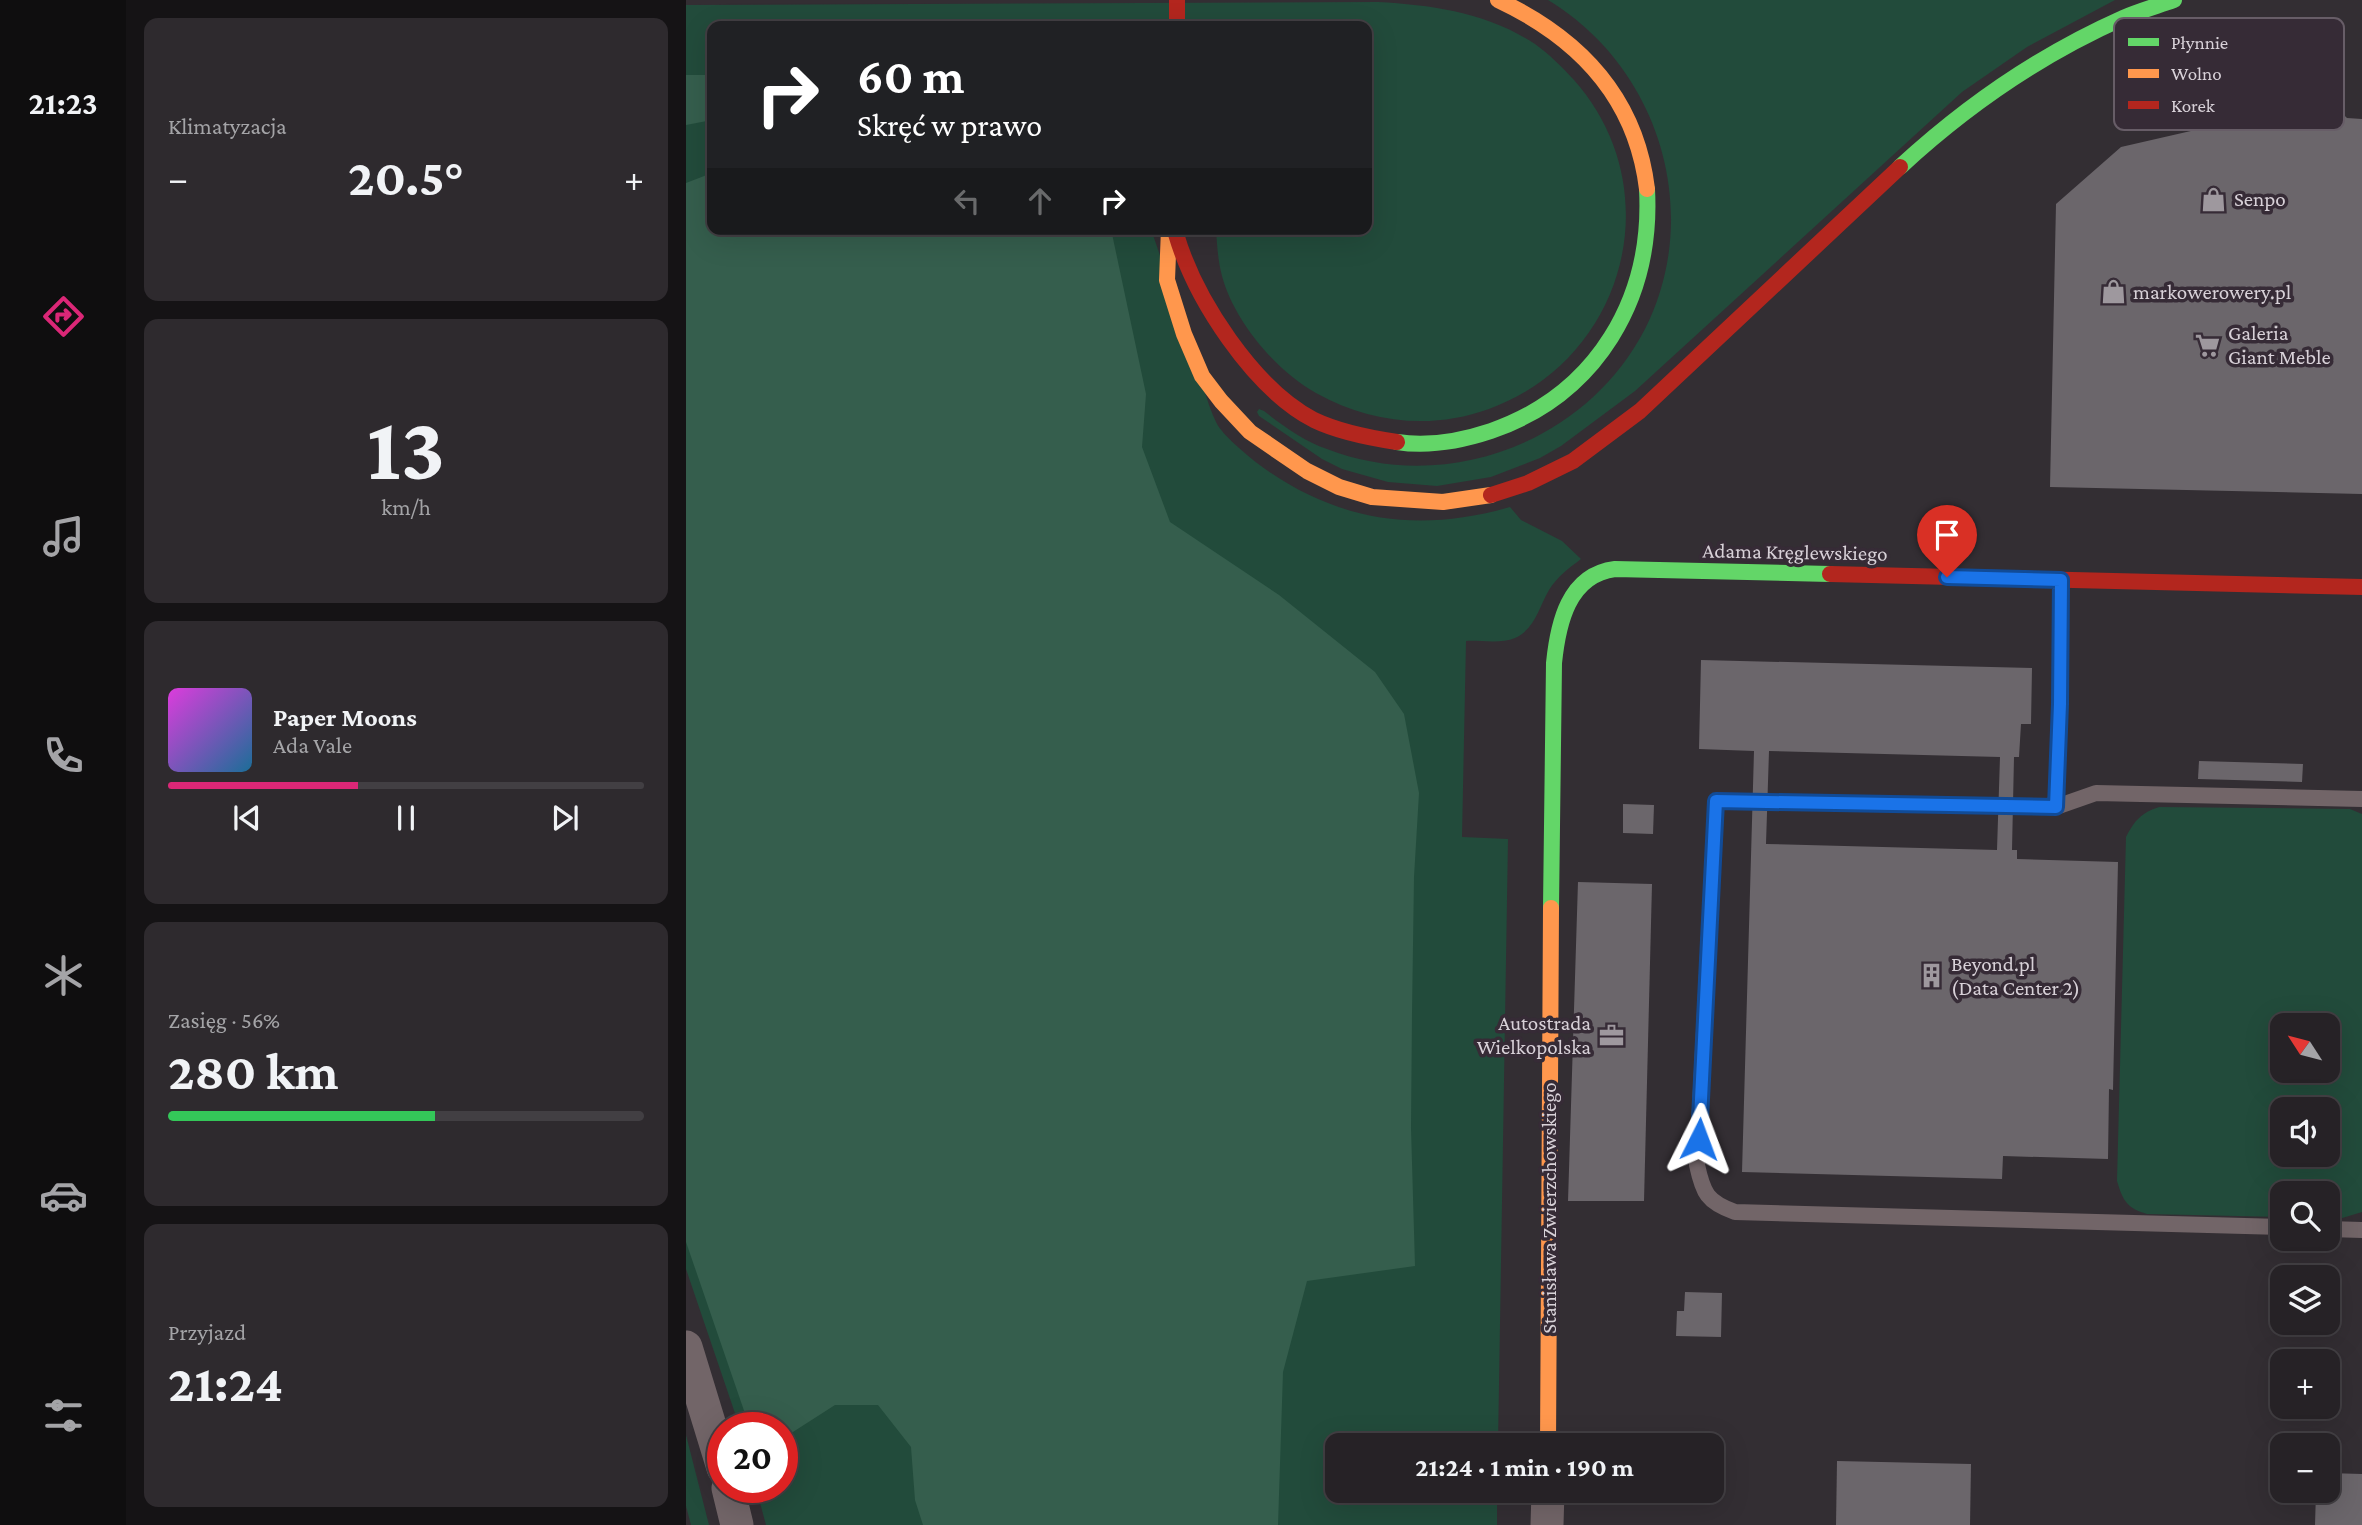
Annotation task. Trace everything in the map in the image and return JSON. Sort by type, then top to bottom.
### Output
[{"type":"main road","points":[[1177,0],[1177,21]]},
{"type":"main road","points":[[1176,235],[1192,276],[1244,360],[1273,390],[1312,419],[1346,431],[1385,440],[1432,445],[1480,436],[1526,418],[1563,394],[1615,336],[1642,270],[1650,198],[1643,158],[1626,118],[1586,56],[1552,28],[1498,0]]},
{"type":"main road","points":[[2123,18],[2174,0]]},
{"type":"main road","points":[[1168,235],[1167,279],[1184,334],[1202,376],[1250,432],[1307,471],[1339,487],[1372,497],[1443,502],[1488,496],[1528,483],[1573,461],[1640,411],[1913,155],[1975,106],[2056,51],[2114,22]]},
{"type":"main road","name":"Adama Kręglewskiego","points":[[1557,634],[1566,604],[1590,578],[1606,570],[2362,587]]},
{"type":"main road","name":"Stanisława Zwierzchowskiego","points":[[1548,1433],[1552,713],[1557,634]]},
{"type":"street","points":[[686,1347],[707,1416]]},
{"type":"street","points":[[732,1503],[737,1525]]},
{"type":"street","points":[[1548,1503],[1548,1525]]},
{"type":"lane","points":[[2056,807],[2061,580]]},
{"type":"lane","points":[[2270,1227],[1735,1212],[1716,1205],[1702,1189],[1697,1165],[1716,801],[2056,807],[2096,793],[2362,799]]},
{"type":"lane","points":[[2340,1229],[2362,1230]]},
{"type":"green space","points":[[1548,0],[2115,0],[2027,47],[1962,92],[1635,391],[1561,446],[1540,458],[1491,477],[1437,486],[1388,482],[1342,469],[1322,459],[1259,416],[1259,409],[1318,446],[1372,462],[1419,466],[1464,461],[1508,449],[1550,429],[1587,402],[1619,369],[1645,329],[1662,284],[1670,238],[1670,191],[1660,146],[1643,103],[1618,63],[1586,29]]},
{"type":"green space","points":[[1378,2],[1460,12],[1517,33],[1535,44],[1574,80],[1604,123],[1621,170],[1626,219],[1619,267],[1602,312],[1574,352],[1536,385],[1489,409],[1445,420],[1423,421],[1379,417],[1358,411],[1301,384],[1272,358],[1246,327],[1228,293],[1219,259],[1217,235],[1372,235],[1372,21],[707,21],[707,235],[1153,235],[1216,422],[1229,438],[1257,463],[1286,483],[1316,498],[1346,510],[1378,517],[1442,520],[1510,507],[1521,520],[1562,541],[1581,559],[1552,585],[1536,617],[1522,634],[1503,641],[1466,641],[1462,837],[1508,839],[1498,1433],[1325,1433],[1325,1503],[1497,1503],[1497,1525],[766,1525],[760,1503],[798,1503],[798,1412],[735,1412],[686,1269],[686,5]]},
{"type":"green space","points":[[686,75],[707,75],[707,121],[686,125]]},
{"type":"green space","points":[[707,175],[707,235],[1112,235],[1146,394],[1142,447],[1170,522],[1279,595],[1375,672],[1404,714],[1419,793],[1414,877],[1411,1128],[1415,1266],[1307,1281],[1283,1372],[1278,1525],[923,1525],[915,1500],[911,1447],[878,1405],[835,1405],[798,1429],[798,1412],[744,1412],[686,1242],[686,183]]},
{"type":"green space","points":[[2159,807],[2350,809],[2362,814],[2362,1212],[2340,1219],[2340,1181],[2270,1181],[2270,1217],[2147,1214],[2130,1206],[2124,1199],[2117,1181],[2126,837],[2139,818]]},
{"type":"green space","points":[[686,1435],[709,1525],[691,1525],[686,1506]]},
{"type":"building","name":"Galeria Giant Meble","points":[[2344,115],[2347,118],[2362,119],[2362,494],[2050,487],[2056,204],[2121,147],[2195,130],[2344,130]]},
{"type":"building","name":"Beyond.pl (Data Center 2)","points":[[1701,660],[2032,668],[2031,724],[2021,724],[2019,757],[2014,757],[2012,850],[2017,850],[2017,859],[2118,862],[2113,1090],[2109,1089],[2108,1159],[2003,1156],[2002,1179],[1742,1172],[1754,751],[1699,749]],"holes":[[[1769,751],[2000,757],[1997,850],[1766,844]]]},
{"type":"building","points":[[2199,761],[2303,764],[2302,782],[2198,779]]},
{"type":"building","points":[[1623,804],[1654,805],[1653,834],[1623,833]]},
{"type":"building","name":"Autostrada Wielkopolska","points":[[1578,882],[1652,884],[1644,1201],[1568,1201]]},
{"type":"building","points":[[1685,1292],[1722,1293],[1721,1337],[1676,1336],[1677,1311],[1684,1311]]},
{"type":"building","points":[[1837,1461],[1971,1464],[1970,1525],[1836,1525]]},
{"type":"building","points":[[2340,1473],[2362,1474],[2362,1525],[2315,1525],[2316,1503],[2340,1503]]},
{"type":"traffic: fast","points":[[2123,18],[2174,0]]},
{"type":"traffic: fast","points":[[1900,167],[1951,123],[2034,65],[2114,22]]},
{"type":"traffic: fast","points":[[1397,442],[1445,442],[1491,431],[1528,414],[1561,393],[1589,367],[1611,337],[1628,304],[1640,268],[1646,229],[1647,189]]},
{"type":"traffic: fast","points":[[1551,908],[1554,663],[1563,618],[1576,591],[1599,573],[1615,569],[1830,574]]},
{"type":"traffic: slow","points":[[1498,0],[1554,33],[1578,52],[1599,74],[1630,126],[1641,156],[1647,189]]},
{"type":"traffic: slow","points":[[1169,235],[1167,280],[1184,334],[1202,376],[1250,432],[1307,471],[1339,487],[1372,497],[1443,502],[1491,495]]},
{"type":"traffic: slow","points":[[1548,1433],[1551,908]]},
{"type":"traffic: jam","points":[[1177,0],[1177,21]]},
{"type":"traffic: jam","points":[[1491,495],[1528,483],[1573,461],[1640,411],[1900,167]]},
{"type":"traffic: jam","points":[[1176,235],[1197,286],[1212,313],[1229,339],[1269,387],[1314,420],[1355,434],[1397,442]]},
{"type":"traffic: jam","points":[[1830,574],[2362,587]]},
{"type":"place","name":"Senpo","points":[[2214,199]]},
{"type":"place","name":"markowerowery.pl","points":[[2113,292]]},
{"type":"place","name":"Galeria Giant Meble","points":[[2208,345]]},
{"type":"place","name":"Beyond.pl (Data Center 2)","points":[[1931,976]]},
{"type":"place","name":"Autostrada Wielkopolska","points":[[1611,1035]]},
{"type":"route","points":[[1699,1139],[1716,801],[2056,807],[2061,580],[1947,577]]}]
